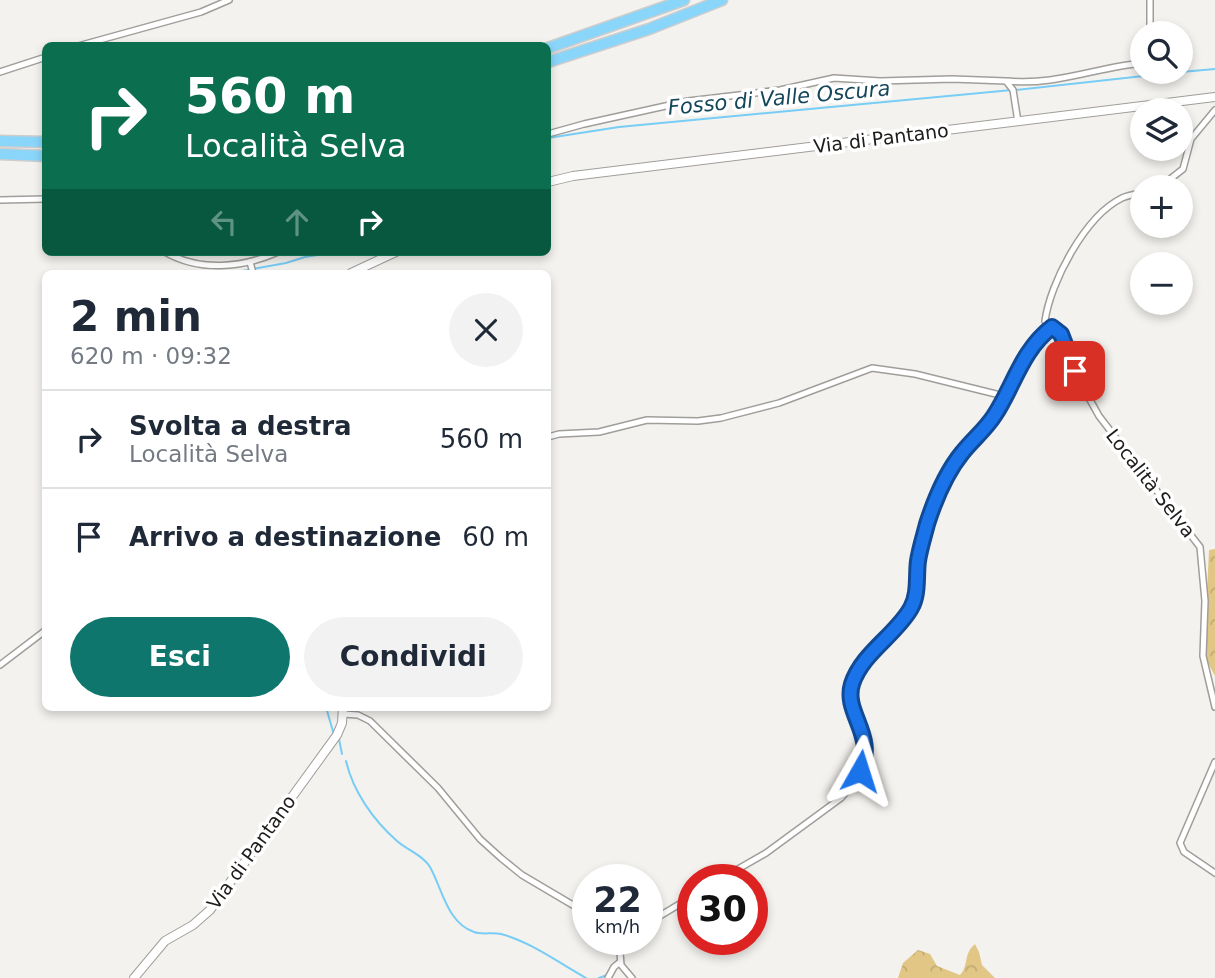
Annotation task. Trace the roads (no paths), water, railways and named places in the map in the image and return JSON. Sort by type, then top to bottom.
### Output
[{"type":"highway","points":[[551,47],[684,0]]},
{"type":"highway","points":[[551,61],[649,29],[722,0]]},
{"type":"highway","points":[[0,141],[42,142]]},
{"type":"highway","points":[[0,154],[42,156]]},
{"type":"street","points":[[92,42],[201,12],[229,0]]},
{"type":"street","points":[[1150,0],[1150,21]]},
{"type":"street","points":[[0,72],[42,58]]},
{"type":"street","points":[[551,133],[688,101],[780,90],[834,78],[878,81],[1050,81],[1130,64]]},
{"type":"street","points":[[1006,81],[1013,90],[1018,122]]},
{"type":"street","name":"Via di Pantano","points":[[551,181],[628,169],[1215,97]]},
{"type":"street","points":[[1176,175],[1182,170],[1191,139],[1215,110]]},
{"type":"street","name":"Località Selva","points":[[1130,195],[1112,205],[1076,246],[1053,290],[1045,319],[1046,324],[1061,334],[1079,380],[1099,416],[1200,547],[1205,601],[1203,656],[1215,707]]},
{"type":"street","points":[[0,200],[42,199]]},
{"type":"street","points":[[173,256],[182,261],[204,265],[250,262],[267,256]]},
{"type":"street","points":[[357,270],[387,256]]},
{"type":"street","points":[[250,262],[253,270]]},
{"type":"street","points":[[747,864],[841,798],[853,784],[866,753],[851,697],[853,681],[863,665],[913,606],[920,551],[941,489],[956,461],[991,420],[1028,351],[1052,327]]},
{"type":"street","points":[[551,436],[603,431],[644,421],[703,420],[729,416],[779,403],[863,370],[875,368],[915,373],[1004,396]]},
{"type":"street","points":[[0,664],[42,633]]},
{"type":"street","points":[[343,711],[370,721],[438,788],[480,839],[506,862],[522,875],[572,905]]},
{"type":"street","name":"Via di Pantano","points":[[134,978],[165,941],[193,925],[210,910],[334,740],[341,729],[343,711]]},
{"type":"street","points":[[1215,762],[1180,843],[1184,852],[1215,873]]},
{"type":"street","points":[[620,955],[620,962],[632,978]]},
{"type":"street","points":[[608,978],[620,962]]},
{"type":"waterway","name":"Fosso di Valle Oscura","points":[[1193,71],[1215,69]]},
{"type":"waterway","name":"Fosso di Valle Oscura","points":[[1015,90],[1130,77]]},
{"type":"waterway","name":"Fosso di Valle Oscura","points":[[551,138],[619,127],[1012,90]]},
{"type":"waterway","name":"Fosso di Valle Oscura","points":[[248,270],[311,256]]},
{"type":"waterway","points":[[327,711],[334,735]]},
{"type":"waterway","points":[[339,739],[342,754]]},
{"type":"waterway","points":[[346,761],[365,804],[388,833],[427,863],[457,921],[474,932],[501,934],[523,942],[586,978]]},
{"type":"waterway","points":[[599,978],[607,975]]}]
